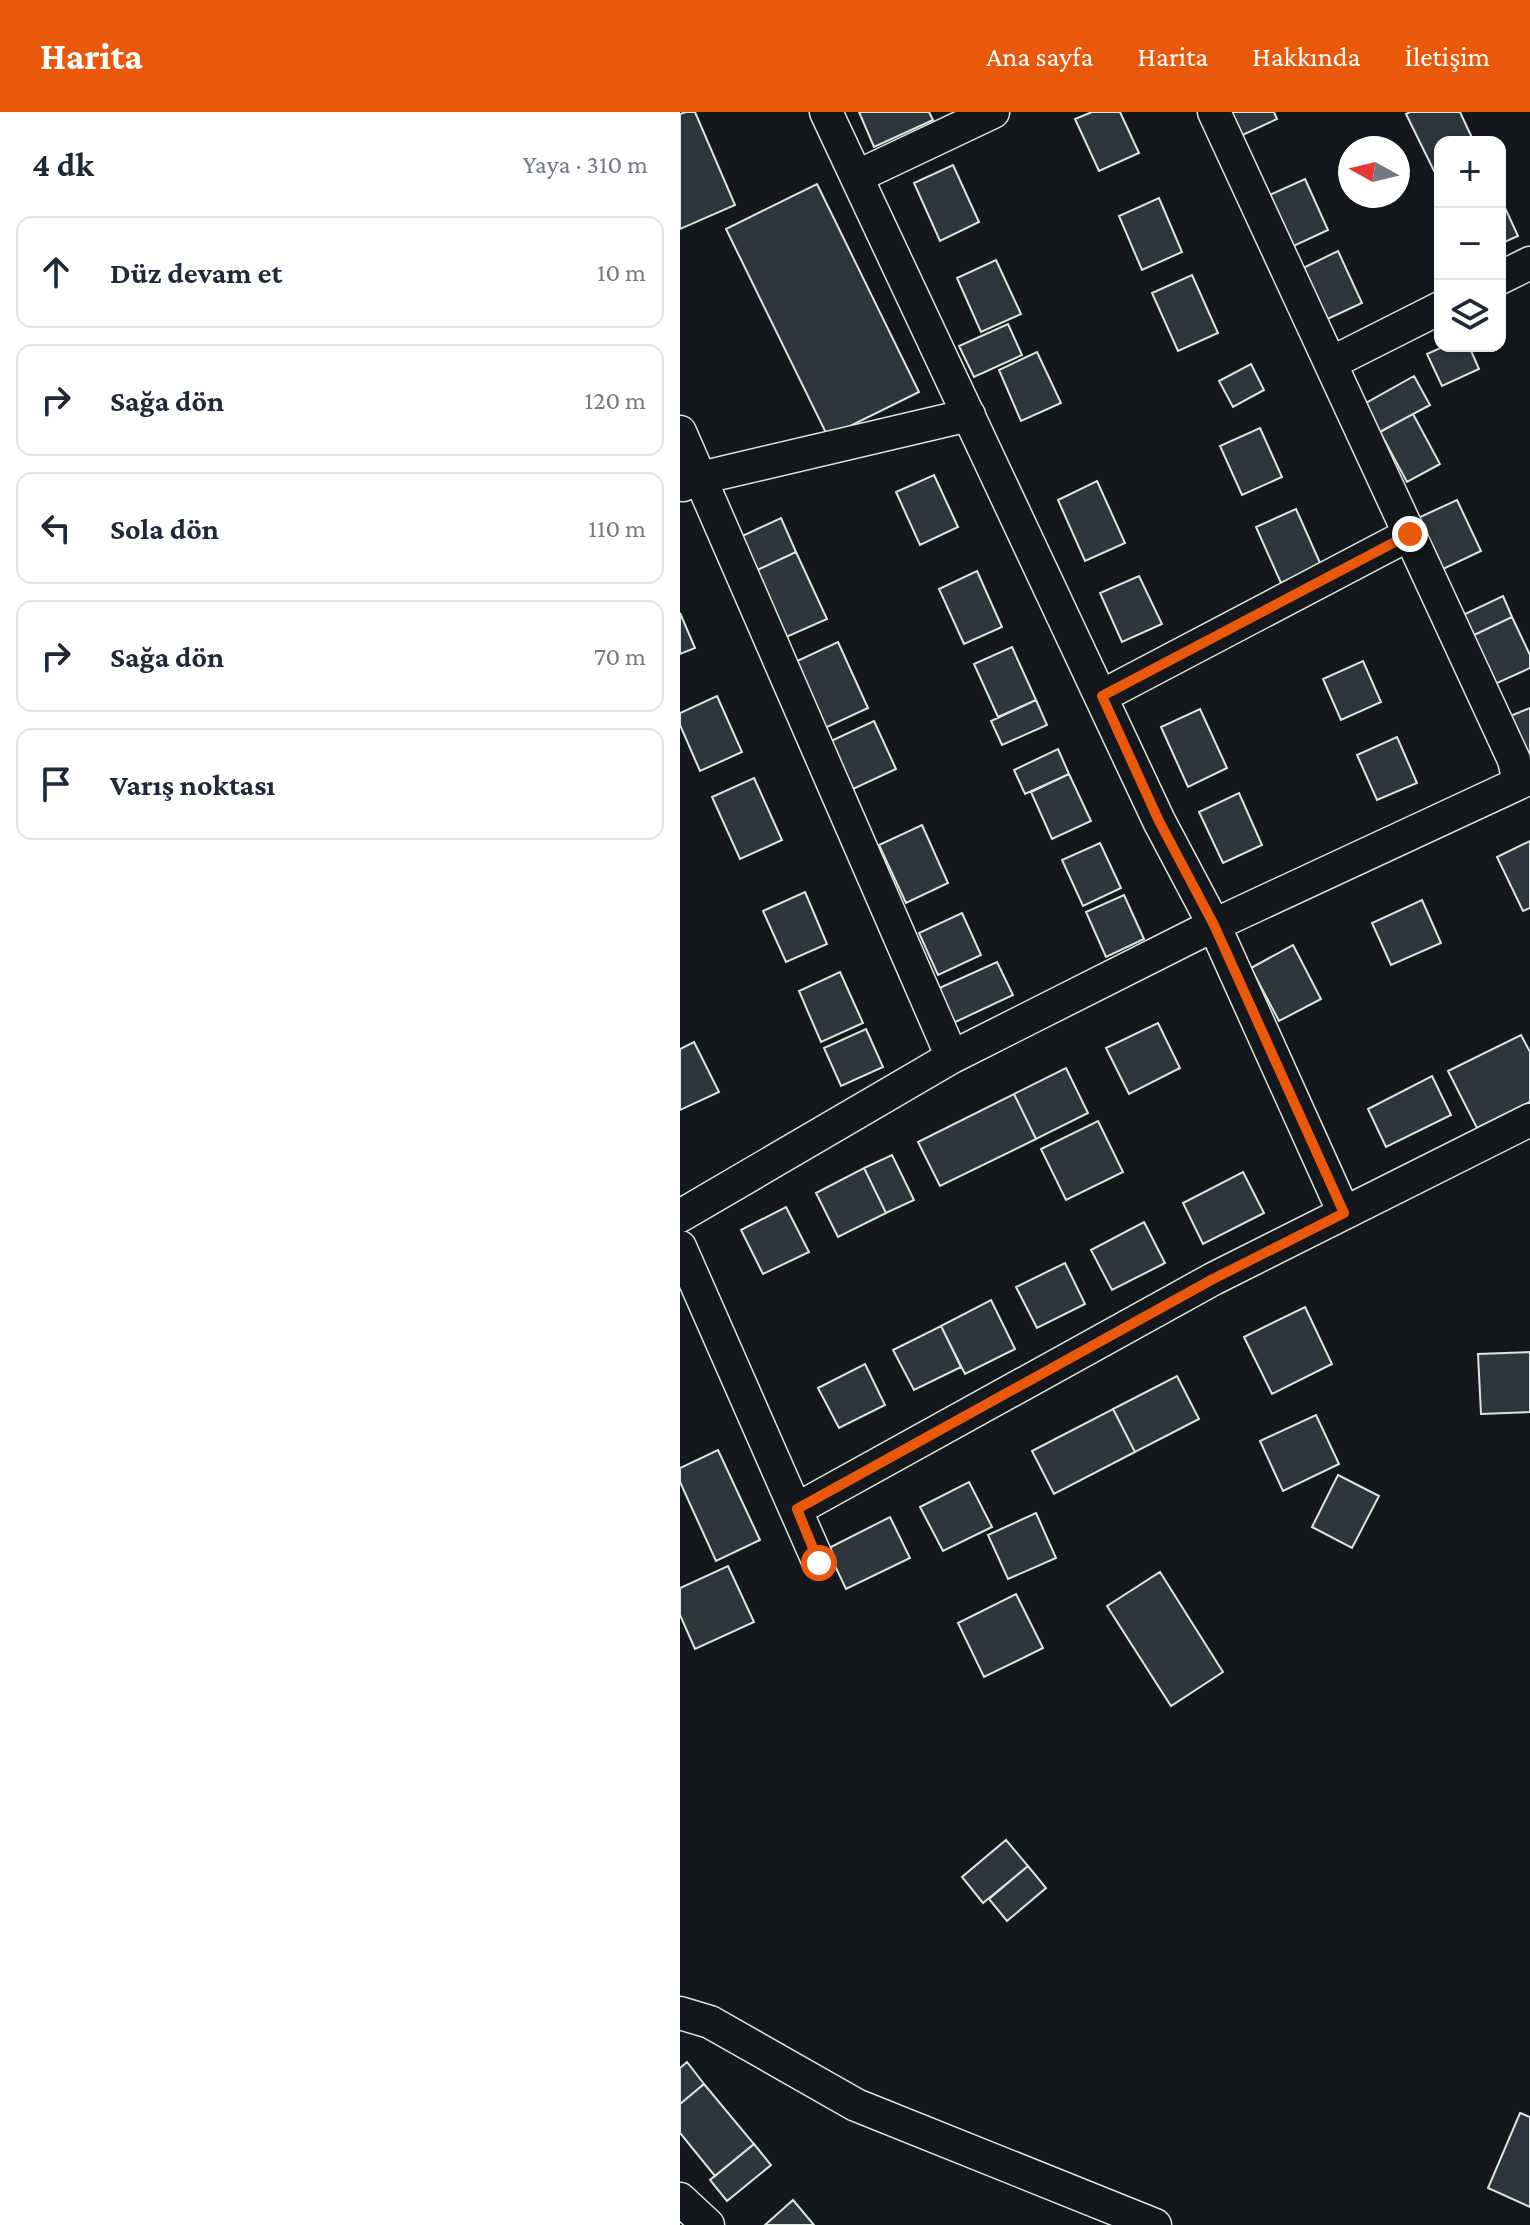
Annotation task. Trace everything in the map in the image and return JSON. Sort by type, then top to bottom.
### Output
[{"type":"street","points":[[826,112],[1159,821],[1214,925],[1344,1213]]},
{"type":"street","points":[[858,176],[993,112]]},
{"type":"street","points":[[680,1216],[952,1057],[1214,925],[1525,780],[1214,112]]},
{"type":"street","points":[[1506,275],[1530,263]]},
{"type":"street","points":[[1331,363],[1434,311]]},
{"type":"street","points":[[690,482],[969,415]]},
{"type":"street","points":[[680,432],[690,482],[952,1057]]},
{"type":"street","points":[[1102,696],[1410,534]]},
{"type":"street","points":[[797,1509],[1213,1279],[1530,1120]]},
{"type":"street","points":[[680,1247],[819,1563]]},
{"type":"street","points":[[680,2013],[710,2022],[856,2105],[1155,2225]]},
{"type":"street","points":[[680,2199],[708,2225]]},
{"type":"building","points":[[695,112],[735,205],[680,229],[680,114]]},
{"type":"building","points":[[859,112],[929,112],[933,120],[874,147]]},
{"type":"building","points":[[1092,112],[1120,112],[1139,153],[1099,171],[1075,119]]},
{"type":"building","points":[[1221,112],[1274,112],[1277,119],[1234,139]]},
{"type":"building","points":[[1460,112],[1471,136],[1434,136],[1434,171],[1406,114]]},
{"type":"building","points":[[953,165],[979,222],[940,241],[914,183]]},
{"type":"building","points":[[1305,179],[1328,230],[1285,250],[1261,199]]},
{"type":"building","points":[[817,184],[919,392],[828,437],[726,229]]},
{"type":"building","points":[[1159,198],[1182,252],[1142,270],[1119,216]]},
{"type":"building","points":[[1506,210],[1518,236],[1506,241]]},
{"type":"building","points":[[1338,251],[1362,303],[1319,323],[1295,272]]},
{"type":"building","points":[[996,260],[1021,314],[981,332],[957,278]]},
{"type":"building","points":[[1192,275],[1218,333],[1178,351],[1152,293]]},
{"type":"building","points":[[1008,324],[1022,355],[974,377],[959,346]]},
{"type":"building","points":[[1434,351],[1472,352],[1479,369],[1442,386],[1427,354]]},
{"type":"building","points":[[1037,352],[1061,403],[1021,421],[999,370]]},
{"type":"building","points":[[1251,364],[1264,390],[1233,407],[1219,381]]},
{"type":"building","points":[[1414,376],[1430,405],[1374,435],[1359,407]]},
{"type":"building","points":[[1413,414],[1440,464],[1407,482],[1380,432]]},
{"type":"building","points":[[1260,428],[1282,477],[1242,495],[1220,446]]},
{"type":"building","points":[[934,475],[958,527],[920,545],[896,492]]},
{"type":"building","points":[[1097,481],[1125,543],[1085,561],[1058,500]]},
{"type":"building","points":[[1457,500],[1481,551],[1441,570],[1418,518]]},
{"type":"building","points":[[1296,509],[1321,565],[1281,583],[1256,527]]},
{"type":"building","points":[[781,518],[796,552],[753,572],[738,538]]},
{"type":"building","points":[[796,552],[827,619],[784,638],[753,572]]},
{"type":"building","points":[[977,571],[1002,627],[964,644],[939,589]]},
{"type":"building","points":[[1139,576],[1162,624],[1122,642],[1100,593]]},
{"type":"building","points":[[1503,596],[1512,617],[1472,636],[1463,615]]},
{"type":"building","points":[[680,613],[695,648],[680,654]]},
{"type":"building","points":[[1512,617],[1530,655],[1530,668],[1495,684],[1472,636]]},
{"type":"building","points":[[838,642],[868,708],[825,728],[795,662]]},
{"type":"building","points":[[1012,647],[1036,700],[998,717],[974,664]]},
{"type":"building","points":[[1363,661],[1381,702],[1341,720],[1323,679]]},
{"type":"building","points":[[717,696],[742,752],[700,771],[680,725],[680,713]]},
{"type":"building","points":[[1036,700],[1047,725],[1002,745],[991,721]]},
{"type":"building","points":[[1530,708],[1530,755],[1528,756],[1510,716]]},
{"type":"building","points":[[1200,709],[1227,768],[1188,787],[1161,727]]},
{"type":"building","points":[[874,721],[896,769],[853,789],[831,741]]},
{"type":"building","points":[[1397,737],[1417,783],[1377,800],[1357,755]]},
{"type":"building","points":[[1058,749],[1069,774],[1025,794],[1014,770]]},
{"type":"building","points":[[1069,774],[1091,821],[1052,839],[1031,792]]},
{"type":"building","points":[[754,778],[782,840],[740,859],[712,797]]},
{"type":"building","points":[[1239,793],[1262,845],[1223,863],[1199,812]]},
{"type":"building","points":[[922,825],[948,883],[906,903],[879,845]]},
{"type":"building","points":[[1530,841],[1530,908],[1523,911],[1497,857]]},
{"type":"building","points":[[1100,843],[1121,888],[1083,906],[1062,860]]},
{"type":"building","points":[[805,892],[827,944],[786,962],[763,911]]},
{"type":"building","points":[[1124,895],[1144,939],[1106,957],[1086,912]]},
{"type":"building","points":[[1422,900],[1441,943],[1391,965],[1372,923]]},
{"type":"building","points":[[962,913],[981,955],[938,975],[919,933]]},
{"type":"building","points":[[1293,945],[1321,999],[1279,1021],[1251,968]]},
{"type":"building","points":[[997,962],[1013,995],[951,1024],[935,990]]},
{"type":"building","points":[[840,972],[863,1023],[821,1042],[799,991]]},
{"type":"building","points":[[1158,1023],[1180,1068],[1129,1094],[1106,1048]]},
{"type":"building","points":[[866,1029],[883,1067],[841,1086],[824,1048]]},
{"type":"building","points":[[1521,1035],[1530,1052],[1530,1102],[1477,1128],[1448,1071]]},
{"type":"building","points":[[694,1042],[719,1092],[680,1110],[680,1049]]},
{"type":"building","points":[[1066,1068],[1088,1113],[1036,1139],[1014,1094]]},
{"type":"building","points":[[1432,1076],[1451,1115],[1386,1147],[1368,1109]]},
{"type":"building","points":[[1014,1094],[1036,1139],[940,1186],[918,1142]]},
{"type":"building","points":[[1098,1121],[1123,1172],[1066,1200],[1041,1149]]},
{"type":"building","points":[[892,1155],[914,1200],[886,1213],[864,1168]]},
{"type":"building","points":[[864,1168],[886,1213],[838,1237],[816,1193]]},
{"type":"building","points":[[1243,1172],[1264,1213],[1203,1244],[1183,1203]]},
{"type":"building","points":[[786,1207],[809,1252],[763,1274],[741,1230]]},
{"type":"building","points":[[1144,1222],[1165,1263],[1112,1290],[1091,1250]]},
{"type":"building","points":[[1065,1263],[1085,1304],[1037,1328],[1016,1287]]},
{"type":"building","points":[[991,1300],[1015,1349],[965,1374],[941,1326]]},
{"type":"building","points":[[1305,1307],[1332,1364],[1272,1394],[1244,1337]]},
{"type":"building","points":[[941,1326],[961,1367],[914,1390],[893,1350]]},
{"type":"building","points":[[1530,1352],[1530,1412],[1481,1414],[1478,1354]]},
{"type":"building","points":[[865,1364],[885,1405],[839,1428],[818,1388]]},
{"type":"building","points":[[1177,1376],[1199,1419],[1135,1452],[1113,1409]]},
{"type":"building","points":[[1113,1409],[1135,1452],[1054,1494],[1032,1451]]},
{"type":"building","points":[[1316,1415],[1339,1464],[1283,1491],[1260,1441]]},
{"type":"building","points":[[718,1450],[760,1540],[716,1561],[680,1482],[680,1468]]},
{"type":"building","points":[[1338,1475],[1379,1496],[1352,1548],[1312,1527]]},
{"type":"building","points":[[969,1482],[992,1527],[943,1551],[920,1507]]},
{"type":"building","points":[[1036,1513],[1056,1558],[1008,1579],[988,1535]]},
{"type":"building","points":[[890,1517],[910,1558],[846,1589],[827,1549]]},
{"type":"building","points":[[728,1566],[754,1622],[695,1649],[680,1615],[680,1588]]},
{"type":"building","points":[[1160,1572],[1223,1672],[1171,1706],[1107,1606]]},
{"type":"building","points":[[1016,1594],[1043,1648],[984,1677],[958,1623]]},
{"type":"building","points":[[1006,1840],[1028,1866],[983,1903],[962,1877]]},
{"type":"building","points":[[1028,1866],[1046,1888],[1007,1921],[989,1899]]},
{"type":"building","points":[[687,2062],[704,2084],[680,2104],[680,2068]]},
{"type":"building","points":[[704,2084],[754,2144],[715,2176],[680,2133],[680,2104]]},
{"type":"building","points":[[1520,2113],[1530,2117],[1530,2207],[1488,2188]]},
{"type":"building","points":[[754,2144],[771,2165],[727,2201],[710,2180]]},
{"type":"building","points":[[793,2200],[814,2225],[765,2225]]},
{"type":"route","points":[[819,1563],[797,1509],[1213,1279],[1344,1213],[1214,925],[1159,821],[1102,696],[1410,534]]}]
